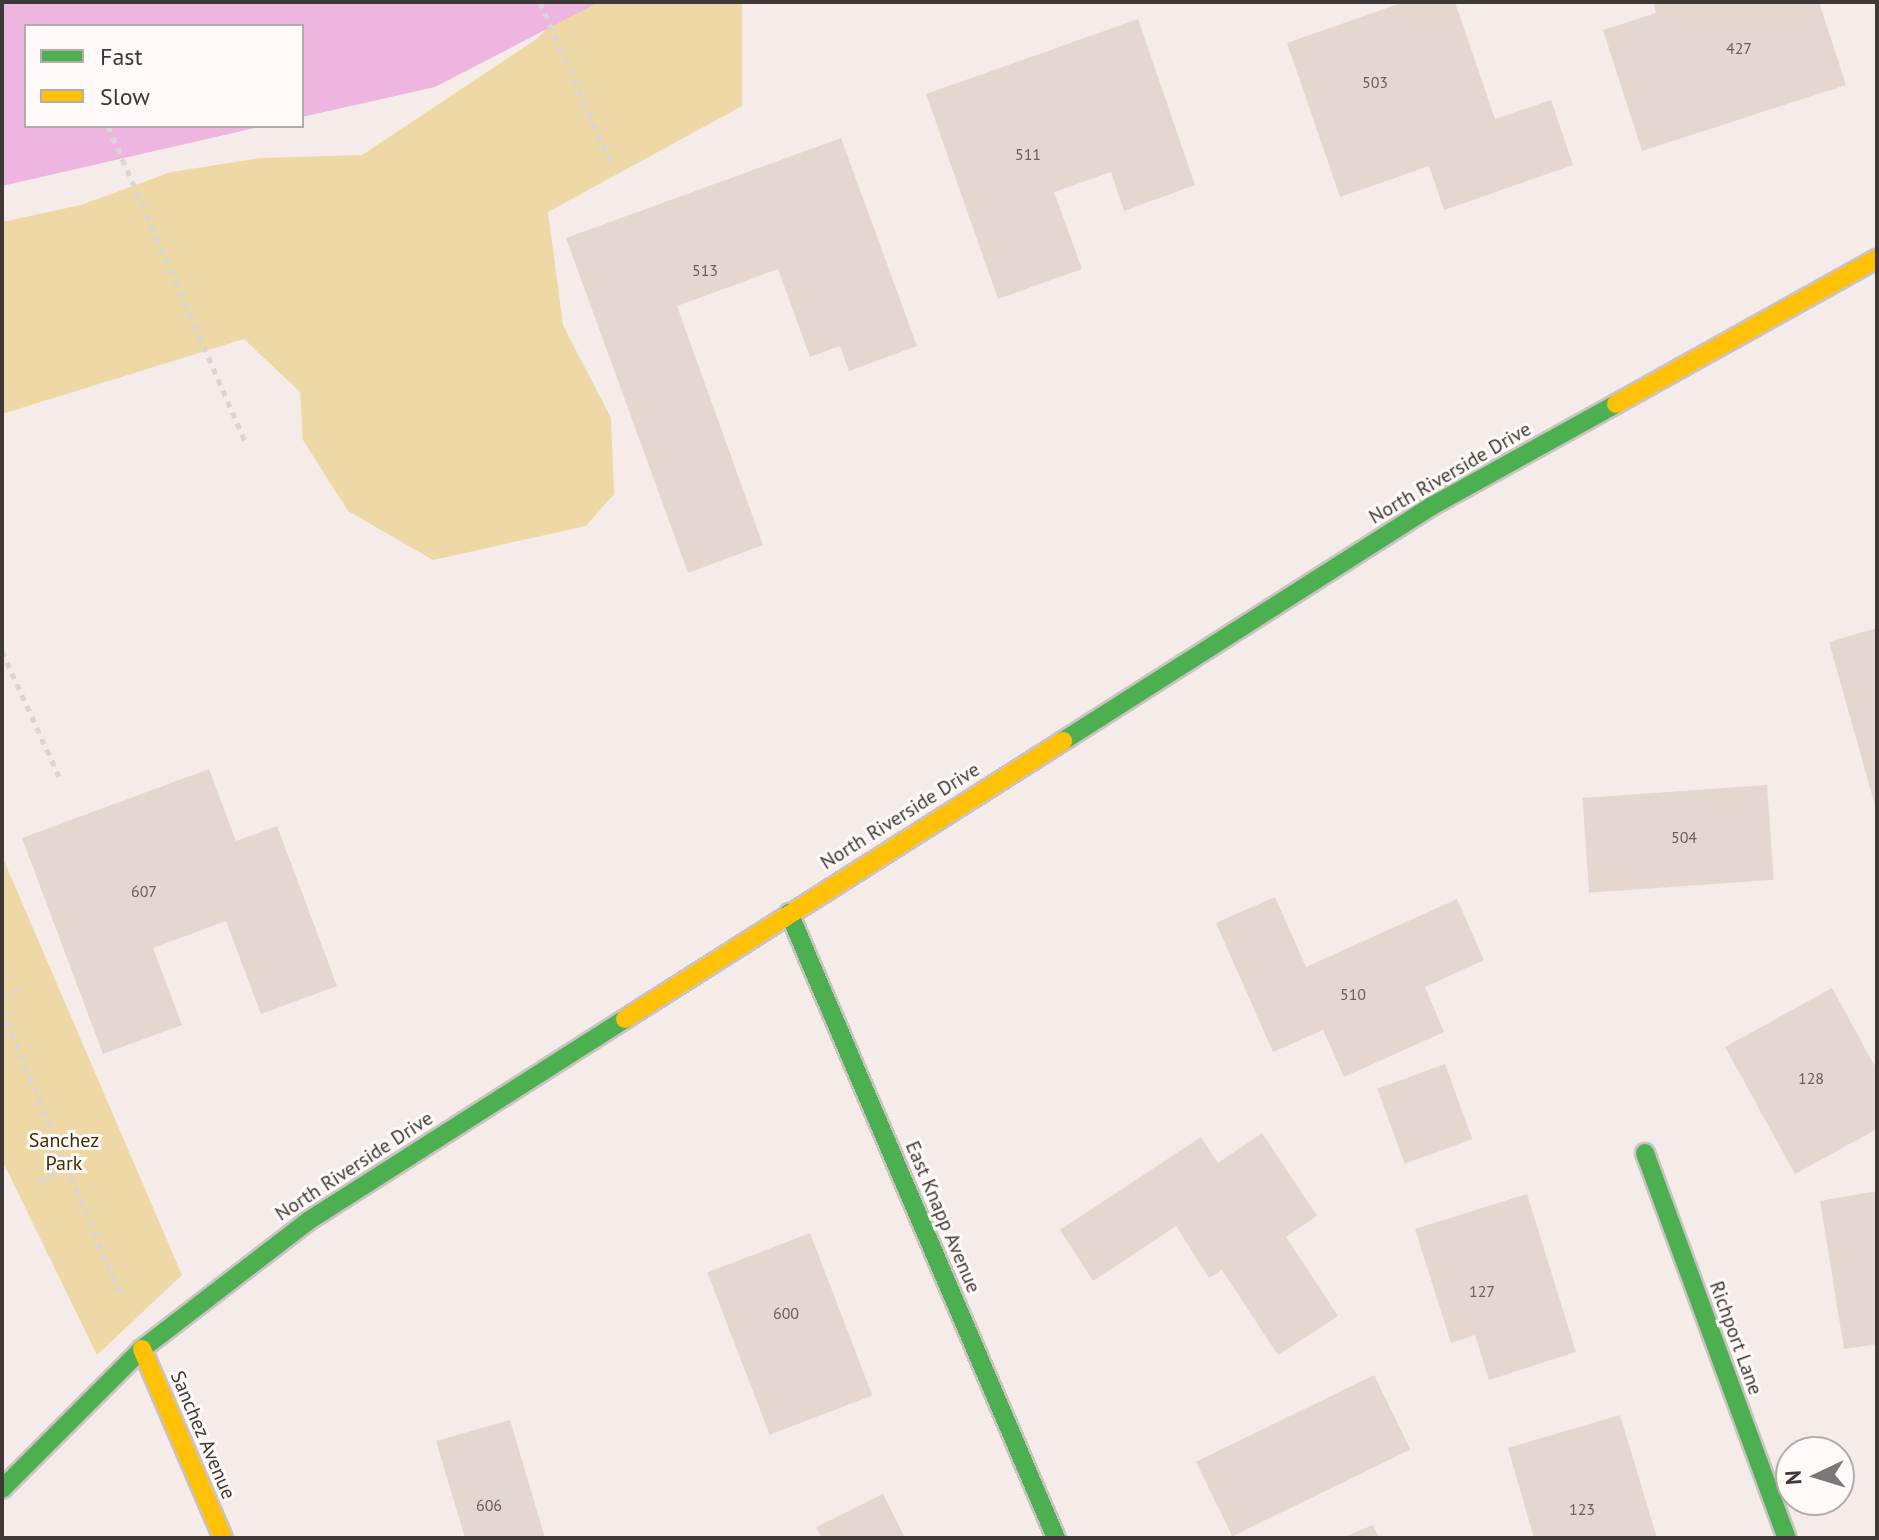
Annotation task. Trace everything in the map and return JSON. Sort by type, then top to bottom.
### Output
[{"type":"street","name":"North Riverside Drive","points":[[2,1489],[142,1349],[308,1221],[1432,506],[1877,259]]},
{"type":"street","name":"East Knapp Avenue","points":[[789,913],[1056,1538]]},
{"type":"street","name":"Richport Lane","points":[[1645,1153],[1787,1538]]},
{"type":"street","name":"Sanchez Avenue","points":[[142,1349],[223,1538]]},
{"type":"path","points":[[540,2],[610,162]]},
{"type":"path","points":[[109,128],[245,441]]},
{"type":"path","points":[[2,651],[60,779]]},
{"type":"path","points":[[2,998],[21,988]]},
{"type":"path","points":[[2,1010],[119,1292]]},
{"type":"path","points":[[40,1181],[67,1167]]},
{"type":"green space","points":[[571,2],[742,2],[742,106],[548,212],[563,325],[611,418],[614,494],[586,526],[433,560],[348,511],[303,440],[300,392],[244,339],[2,414],[2,222],[81,205],[171,172],[261,158],[362,155],[538,38]]},
{"type":"green space","name":"Sanchez Park","points":[[2,856],[182,1275],[97,1355],[2,1160]]},
{"type":"shaded area","points":[[2,2],[599,2],[435,87],[304,117],[304,24],[24,24],[24,128],[255,128],[2,186]]},
{"type":"building","points":[[1404,2],[1455,2],[1495,119],[1551,100],[1573,165],[1444,210],[1429,166],[1340,197],[1287,43]]},
{"type":"building","points":[[1653,2],[1819,2],[1846,85],[1642,151],[1603,30],[1656,13]]},
{"type":"building","points":[[1138,19],[1195,185],[1124,211],[1111,172],[1054,192],[1082,269],[998,299],[926,94]]},
{"type":"building","points":[[841,138],[917,346],[849,371],[840,346],[810,357],[778,269],[677,306],[763,545],[688,573],[566,238]]},
{"type":"building","points":[[1877,628],[1877,809],[1876,809],[1829,642]]},
{"type":"building","points":[[209,769],[236,841],[277,826],[337,986],[261,1014],[226,921],[153,948],[182,1025],[103,1054],[22,838]]},
{"type":"building","points":[[1767,785],[1774,880],[1589,893],[1582,798]]},
{"type":"building","points":[[1275,897],[1306,967],[1457,899],[1484,960],[1425,987],[1444,1032],[1344,1077],[1323,1030],[1273,1052],[1216,923]]},
{"type":"building","points":[[1832,988],[1877,1070],[1877,1129],[1795,1174],[1725,1047]]},
{"type":"building","points":[[1445,1064],[1472,1139],[1405,1164],[1377,1089]]},
{"type":"building","points":[[1262,1133],[1317,1216],[1286,1237],[1338,1316],[1278,1355],[1222,1270],[1209,1278],[1176,1226],[1093,1281],[1060,1230],[1201,1137],[1218,1163]]},
{"type":"building","points":[[1877,1191],[1877,1344],[1844,1349],[1820,1201]]},
{"type":"building","points":[[1527,1194],[1576,1352],[1489,1380],[1475,1335],[1451,1343],[1415,1229]]},
{"type":"building","points":[[810,1233],[872,1395],[770,1435],[707,1272]]},
{"type":"building","points":[[1374,1375],[1410,1450],[1232,1536],[1196,1462]]},
{"type":"building","points":[[1620,1415],[1657,1538],[1534,1538],[1508,1448]]},
{"type":"building","points":[[510,1420],[545,1538],[465,1538],[436,1441]]},
{"type":"building","points":[[883,1494],[905,1538],[822,1538],[816,1527]]},
{"type":"building","points":[[1373,1525],[1379,1538],[1342,1538]]},
{"type":"traffic: fast","points":[[1063,741],[1432,506],[1616,404]]},
{"type":"traffic: fast","points":[[789,913],[1056,1538]]},
{"type":"traffic: fast","points":[[2,1489],[142,1349],[308,1221],[625,1019]]},
{"type":"traffic: fast","points":[[1645,1153],[1787,1538]]},
{"type":"traffic: slow","points":[[1616,404],[1877,259]]},
{"type":"traffic: slow","points":[[625,1019],[1063,741]]},
{"type":"traffic: slow","points":[[142,1349],[223,1538]]}]
